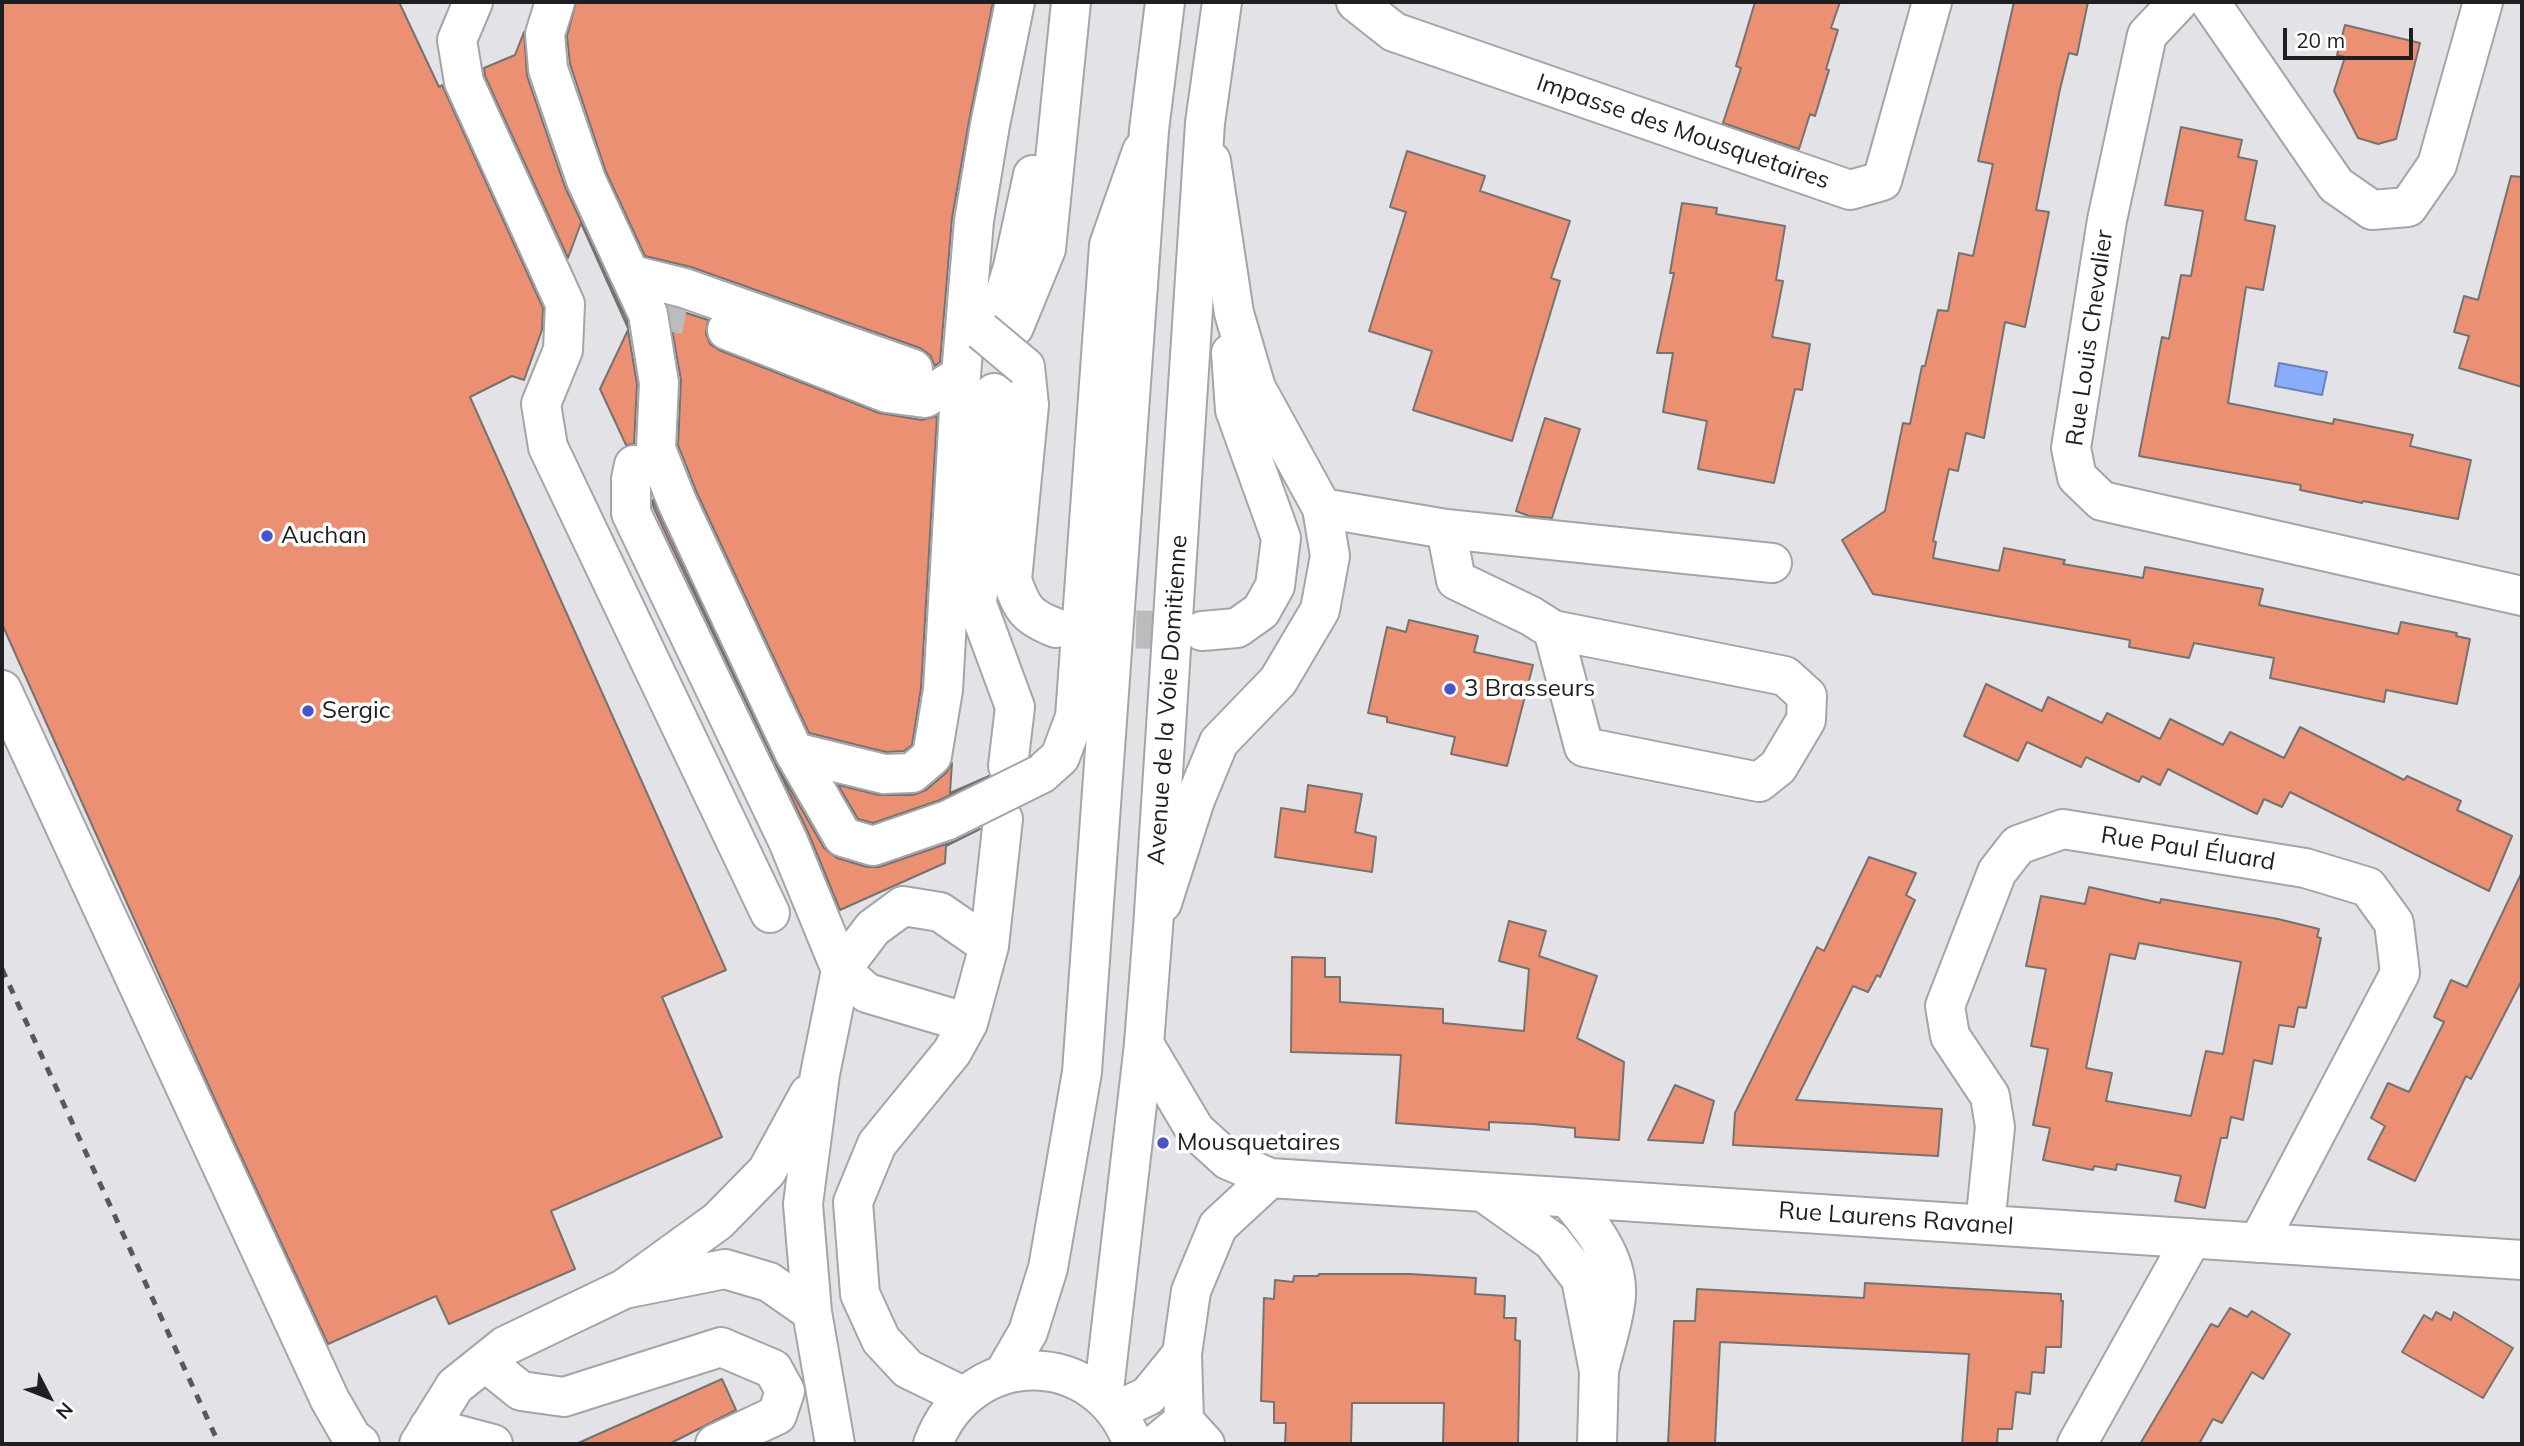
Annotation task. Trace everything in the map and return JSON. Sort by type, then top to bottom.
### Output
[{"type":"street","points":[[473,2],[457,40],[464,82],[565,304],[563,350],[541,404],[548,447],[770,913]]},
{"type":"street","points":[[555,2],[545,34],[548,69],[586,180],[648,314],[659,383],[656,449],[677,502],[794,752],[843,837],[873,846],[948,820],[1025,770],[1060,757],[1075,717],[1109,245],[1149,130]]},
{"type":"street","points":[[794,752],[884,774],[912,774],[932,755],[943,690],[990,323],[976,207],[1015,2]]},
{"type":"street","points":[[990,323],[1046,249],[1071,2]]},
{"type":"street","points":[[1003,1375],[1028,1332],[1048,1268],[1082,1072],[1149,130],[1165,2]]},
{"type":"street","name":"Avenue de la Voie Domitienne","points":[[1117,1418],[1153,928],[1205,124],[1222,2]]},
{"type":"street","name":"Impasse des Mousquetaires","points":[[1356,2],[1394,32],[1850,190],[1882,181],[1932,2]]},
{"type":"street","name":"Rue Louis Chevalier","points":[[2178,2],[2147,35],[2110,207],[2071,448],[2077,477],[2102,501],[2522,596]]},
{"type":"street","points":[[2210,2],[2336,185],[2372,210],[2408,207],[2437,165],[2483,2]]},
{"type":"street","points":[[1153,928],[1195,800],[1219,742],[1278,681],[1320,610],[1330,556],[1322,508],[1256,388],[1234,313],[1205,124]]},
{"type":"street","points":[[632,275],[684,288],[913,369]]},
{"type":"street","points":[[1202,631],[1237,628],[1261,611],[1275,586],[1281,538],[1235,410],[1230,364],[1234,313]]},
{"type":"street","points":[[691,316],[887,393],[925,398],[981,398]]},
{"type":"street","points":[[990,323],[1025,367],[1029,405],[1012,580],[1021,606],[1040,622],[1056,628]]},
{"type":"street","points":[[981,398],[976,604],[1015,707],[1025,770]]},
{"type":"street","points":[[634,465],[631,479],[631,513],[788,841],[841,970],[867,993],[968,1023]]},
{"type":"street","points":[[1322,508],[1446,529],[1772,563]]},
{"type":"street","points":[[1446,529],[1456,580],[1531,615],[1553,630],[1785,676],[1807,696],[1806,720],[1778,767],[1759,782],[1584,747],[1553,630]]},
{"type":"street","points":[[2,691],[330,1401],[352,1438],[360,1444]]},
{"type":"street","points":[[963,1396],[908,1369],[881,1340],[860,1294],[853,1202],[877,1144],[952,1052],[968,1023],[989,946],[1003,819]]},
{"type":"street","name":"Rue Paul Éluard","points":[[1985,1225],[1994,1127],[1990,1096],[1950,1036],[1945,1006],[1997,872],[2018,845],[2063,830],[2305,868],[2368,887],[2394,923],[2400,973],[2258,1243]]},
{"type":"street","points":[[835,1444],[812,1312],[803,1204],[820,1074],[841,970],[873,928],[904,906],[940,912],[989,946]]},
{"type":"street","name":"Rue Laurens Ravanel","points":[[1144,1044],[1195,1130],[1228,1160],[1270,1178],[2522,1260]]},
{"type":"street","points":[[493,1444],[424,1436],[454,1386],[505,1346],[624,1289],[718,1221],[766,1171],[820,1074]]},
{"type":"street","points":[[1181,1436],[1182,1354],[1191,1291],[1218,1226],[1270,1178]]},
{"type":"street","points":[[1483,1192],[1552,1241],[1581,1279],[1599,1371]]},
{"type":"street","points":[[1568,1198],[1587,1221],[1611,1262],[1616,1294],[1599,1371],[1597,1444]]},
{"type":"street","points":[[2077,1444],[2192,1238]]},
{"type":"street","points":[[624,1289],[725,1269],[769,1282],[812,1312]]},
{"type":"street","points":[[485,1362],[521,1391],[564,1397],[721,1347],[773,1369],[785,1391],[777,1415],[715,1444]]},
{"type":"street","points":[[933,1444],[941,1424],[963,1396],[981,1383],[1003,1375],[1029,1370],[1056,1373],[1082,1382],[1117,1418],[1149,1396],[1182,1354]]},
{"type":"water","points":[[2279,363],[2327,372],[2322,395],[2275,386]]},
{"type":"building","name":"Auchan","points":[[2,2],[399,2],[439,87],[442,85],[543,308],[542,330],[524,380],[512,376],[470,397],[726,970],[662,997],[722,1137],[551,1211],[575,1269],[449,1324],[436,1296],[328,1344],[217,1104],[2,624]]},
{"type":"building","points":[[576,2],[993,2],[952,218],[940,362],[935,366],[930,355],[920,348],[691,267],[645,256],[606,172],[570,64],[567,36]]},
{"type":"building","points":[[1755,2],[1840,2],[1831,28],[1838,30],[1826,69],[1829,70],[1815,116],[1810,114],[1799,149],[1723,123],[1741,68],[1736,66]]},
{"type":"building","points":[[2014,2],[2088,2],[2077,55],[2069,53],[2060,89],[2036,210],[2049,212],[2025,327],[2005,322],[1984,438],[1966,433],[1958,471],[1949,469],[1933,541],[1936,542],[1933,558],[1999,571],[2004,548],[2065,560],[2063,564],[2143,578],[2145,567],[2263,589],[2259,605],[2398,634],[2401,622],[2457,633],[2456,636],[2470,639],[2457,704],[2386,690],[2384,702],[2270,678],[2274,658],[2194,643],[2189,658],[2129,647],[2130,640],[1873,594],[1842,540],[1885,511],[1903,423],[1910,424],[1922,366],[1925,366],[1938,310],[1948,311],[1959,253],[1973,256],[1993,164],[1978,161]]},
{"type":"building","points":[[2345,25],[2420,43],[2396,139],[2378,144],[2358,138],[2334,91],[2345,57],[2337,55]]},
{"type":"building","points":[[524,32],[527,76],[565,187],[627,320],[628,328],[581,223],[568,258],[485,76],[484,68],[515,55]]},
{"type":"building","points":[[2181,127],[2242,140],[2238,157],[2257,161],[2245,220],[2275,226],[2263,290],[2246,287],[2228,403],[2333,424],[2334,419],[2413,435],[2410,446],[2471,460],[2458,519],[2300,490],[2301,485],[2139,456],[2162,337],[2169,339],[2181,275],[2191,276],[2203,211],[2165,205]]},
{"type":"building","points":[[1407,151],[1485,176],[1480,191],[1570,221],[1551,278],[1560,281],[1512,441],[1413,410],[1432,351],[1369,331],[1406,212],[1390,207]]},
{"type":"building","points":[[2511,176],[2522,177],[2522,387],[2459,368],[2469,336],[2454,332],[2464,296],[2478,300]]},
{"type":"building","points":[[1682,203],[1717,208],[1716,214],[1785,226],[1776,280],[1783,281],[1772,337],[1810,344],[1802,390],[1795,389],[1774,483],[1698,469],[1707,421],[1663,412],[1673,353],[1657,353],[1674,273],[1670,273]]},
{"type":"building","points":[[668,307],[708,320],[706,334],[710,344],[719,350],[879,413],[922,420],[937,416],[921,688],[912,745],[904,751],[886,752],[809,733],[697,493],[678,445],[681,380]]},
{"type":"building","points":[[628,330],[637,384],[634,444],[626,445],[600,389]]},
{"type":"building","points":[[1545,418],[1580,429],[1552,518],[1529,516],[1516,511]]},
{"type":"building","points":[[653,500],[771,755],[669,541],[653,506]]},
{"type":"building","name":"3 Brasseurs","points":[[1409,620],[1478,636],[1474,652],[1533,665],[1507,766],[1451,754],[1455,737],[1387,722],[1387,717],[1368,713],[1387,627],[1406,632]]},
{"type":"building","points":[[1986,684],[2042,711],[2048,697],[2102,723],[2107,713],[2160,739],[2170,719],[2223,745],[2230,732],[2284,758],[2300,727],[2404,780],[2407,776],[2461,801],[2457,810],[2512,836],[2489,891],[2290,792],[2282,807],[2264,799],[2257,814],[2168,769],[2160,785],[2142,776],[2139,782],[2086,757],[2081,767],[2027,742],[2018,761],[1964,736]]},
{"type":"building","points":[[775,762],[824,848],[837,858],[867,867],[879,867],[955,841],[980,829],[946,846],[945,863],[840,910]]},
{"type":"building","points":[[952,763],[950,793],[989,776],[940,800],[873,823],[858,819],[838,785],[879,795],[913,795],[926,790],[946,773]]},
{"type":"building","points":[[1308,785],[1362,794],[1355,832],[1376,837],[1372,872],[1275,857],[1281,808],[1305,812]]},
{"type":"building","points":[[1869,857],[1916,873],[1906,895],[1915,900],[1880,977],[1877,975],[1868,992],[1853,986],[1796,1100],[1942,1109],[1938,1156],[1733,1145],[1735,1113],[1817,947],[1824,951]]},
{"type":"building","points":[[2522,872],[2522,980],[2471,1079],[2466,1076],[2415,1181],[2368,1159],[2385,1126],[2371,1118],[2388,1083],[2409,1092],[2444,1022],[2434,1017],[2451,980],[2467,987]]},
{"type":"building","points":[[2089,887],[2160,903],[2161,899],[2278,919],[2319,929],[2317,937],[2321,938],[2306,1008],[2298,1007],[2294,1027],[2279,1025],[2272,1064],[2254,1060],[2243,1120],[2231,1117],[2227,1138],[2221,1138],[2205,1208],[2175,1201],[2181,1176],[2117,1164],[2116,1170],[2094,1166],[2093,1170],[2043,1160],[2050,1128],[2033,1125],[2048,1049],[2031,1046],[2046,969],[2026,966],[2041,896],[2085,904]],"holes":[[[2139,943],[2241,962],[2223,1054],[2206,1051],[2191,1116],[2106,1101],[2112,1073],[2086,1068],[2110,954],[2135,959]]]},
{"type":"building","points":[[1509,921],[1546,931],[1539,956],[1597,976],[1577,1038],[1624,1062],[1619,1140],[1575,1137],[1575,1128],[1533,1124],[1489,1122],[1489,1130],[1396,1123],[1401,1055],[1291,1052],[1292,957],[1325,958],[1325,977],[1340,977],[1340,1002],[1443,1009],[1443,1023],[1524,1031],[1529,969],[1499,961]]},
{"type":"building","points":[[1675,1085],[1714,1101],[1703,1143],[1648,1140]]},
{"type":"building","points":[[1410,1274],[1476,1278],[1475,1294],[1505,1296],[1504,1318],[1516,1318],[1515,1340],[1520,1341],[1518,1444],[1443,1444],[1444,1403],[1352,1403],[1351,1444],[1285,1444],[1286,1423],[1274,1423],[1274,1402],[1261,1401],[1264,1298],[1274,1299],[1275,1280],[1293,1282],[1294,1276]]},
{"type":"building","points":[[1865,1283],[2061,1294],[2061,1347],[2046,1347],[2044,1373],[2032,1372],[2030,1394],[2016,1392],[2012,1429],[1998,1429],[1997,1444],[1962,1444],[1969,1354],[1720,1342],[1715,1444],[1668,1444],[1674,1321],[1695,1321],[1697,1289],[1864,1298]]},
{"type":"building","points":[[2230,1308],[2247,1317],[2252,1311],[2290,1334],[2263,1379],[2252,1372],[2222,1423],[2213,1419],[2199,1444],[2140,1444],[2211,1324],[2218,1327]]},
{"type":"building","points":[[2436,1312],[2451,1320],[2454,1312],[2513,1348],[2483,1398],[2402,1352],[2424,1315],[2432,1320]]},
{"type":"building","points":[[722,1379],[736,1410],[669,1444],[576,1444]]},
{"type":"tunnel","points":[[648,314],[669,312],[691,316]]},
{"type":"tunnel","points":[[1079,628],[1202,631]]},
{"type":"railway","points":[[2,969],[219,1444]]},
{"type":"place","name":"Auchan","points":[[267,536]]},
{"type":"place","name":"3 Brasseurs","points":[[1450,689]]},
{"type":"place","name":"Sergic","points":[[308,711]]},
{"type":"place","name":"Mousquetaires","points":[[1163,1143]]}]
